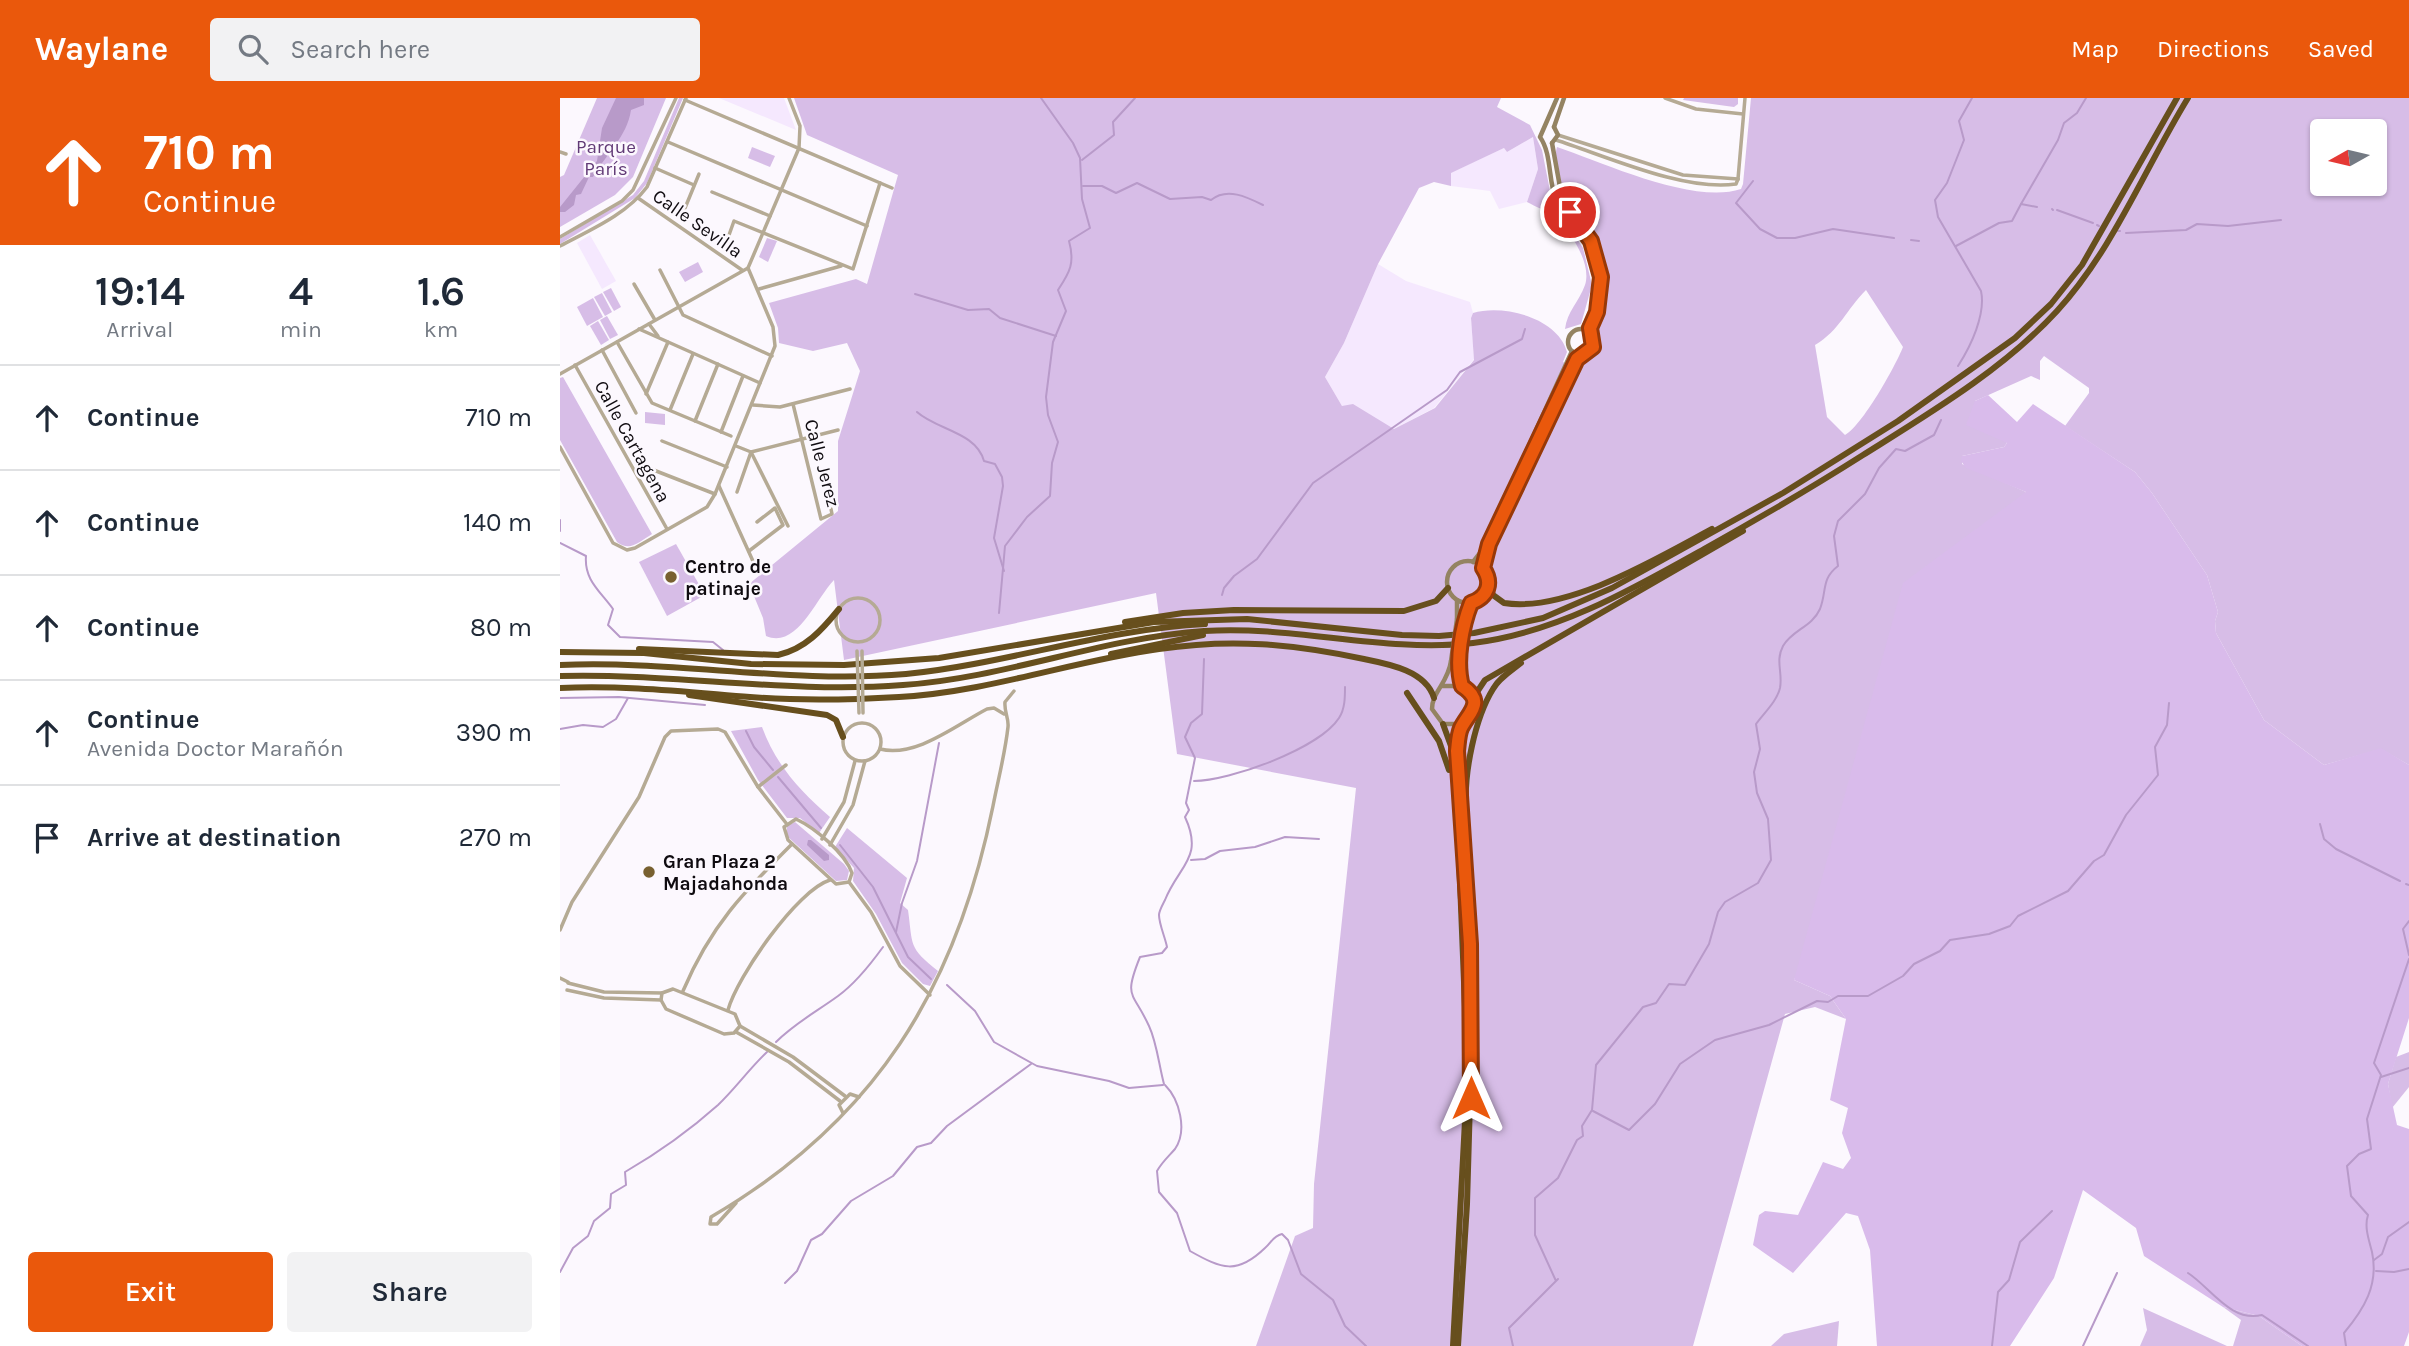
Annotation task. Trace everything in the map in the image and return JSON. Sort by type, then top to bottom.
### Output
[{"type":"highway","points":[[560,652],[644,653],[751,663],[844,665],[939,658],[1154,622],[1247,619],[1402,635],[1451,635],[1508,627],[1543,618],[1599,594],[1770,500],[1955,383],[2034,321],[2081,265],[2177,98]]},
{"type":"highway","points":[[1473,698],[1485,680],[1736,536],[1961,390],[2020,346],[2049,319],[2090,270],[2188,98]]},
{"type":"highway","points":[[1489,583],[1497,599],[1509,604],[1539,602],[1576,593],[1679,547],[1770,500]]},
{"type":"highway","points":[[560,676],[643,676],[796,688],[904,685],[988,673],[1155,636],[1236,631],[1313,634],[1403,645],[1474,643],[1511,636],[1578,614],[1676,565],[1783,505]]},
{"type":"highway","points":[[1065,636],[1111,624],[1183,613],[1404,611],[1436,601],[1448,588]]},
{"type":"highway","points":[[560,652],[624,649],[778,655],[813,638],[839,609]]},
{"type":"highway","points":[[560,665],[643,665],[796,676],[904,674],[987,663],[1154,629],[1277,623]]},
{"type":"highway","points":[[1042,674],[1147,645],[1236,631]]},
{"type":"highway","points":[[560,688],[603,687],[840,699],[942,692],[1157,649],[1258,642],[1307,648],[1396,666],[1427,684],[1434,698]]},
{"type":"highway","points":[[1456,1346],[1471,1098],[1471,904],[1466,797],[1469,760],[1493,688],[1535,650]]},
{"type":"highway","points":[[603,687],[711,698],[827,715],[836,720],[843,737]]},
{"type":"highway","points":[[1407,693],[1446,752],[1457,818]]},
{"type":"highway","points":[[1443,724],[1451,746],[1457,818],[1466,1102],[1456,1346]]},
{"type":"highway","points":[[1464,724],[1457,751],[1470,944]]},
{"type":"street","points":[[560,237],[622,201],[633,190],[677,98]]},
{"type":"street","points":[[560,374],[748,268],[799,148],[800,126],[789,98]]},
{"type":"street","points":[[1473,562],[1480,554],[1572,351],[1570,336],[1582,329],[1595,295],[1592,258],[1557,201],[1540,133],[1546,126],[1557,98]]},
{"type":"street","points":[[1457,600],[1471,603],[1482,598],[1489,583],[1483,568],[1489,544],[1580,355],[1593,347],[1590,333],[1601,296],[1598,256],[1562,198],[1557,182],[1554,127],[1564,98]]},
{"type":"street","points":[[1665,98],[1696,109],[1743,114]]},
{"type":"street","points":[[1544,142],[1555,139],[1683,175],[1735,181],[1745,98]]},
{"type":"street","points":[[560,246],[613,217],[638,198],[655,169],[686,99],[892,188]]},
{"type":"street","points":[[1546,126],[1554,127]]},
{"type":"street","points":[[668,142],[867,226]]},
{"type":"street","points":[[560,152],[566,154]]},
{"type":"street","points":[[655,169],[694,185]]},
{"type":"street","points":[[685,208],[699,174]]},
{"type":"street","points":[[729,235],[734,221],[853,269],[880,183]]},
{"type":"street","points":[[712,192],[771,216]]},
{"type":"street","name":"Calle Sevilla","points":[[638,198],[742,270]]},
{"type":"street","points":[[759,289],[844,265]]},
{"type":"street","points":[[560,447],[613,543],[627,550],[707,507],[719,486],[772,356],[775,335],[759,289],[748,268]]},
{"type":"street","points":[[660,270],[683,315],[772,356]]},
{"type":"street","points":[[634,284],[655,320]]},
{"type":"street","points":[[649,324],[659,338]]},
{"type":"street","points":[[639,329],[760,383]]},
{"type":"street","points":[[1582,329],[1590,333]]},
{"type":"street","points":[[617,342],[652,403],[730,436]]},
{"type":"street","points":[[646,394],[668,342]]},
{"type":"street","points":[[602,350],[636,413]]},
{"type":"street","points":[[1572,351],[1580,355]]},
{"type":"street","points":[[670,410],[693,354]]},
{"type":"street","points":[[695,421],[718,364]]},
{"type":"street","name":"Calle Cartagena","points":[[575,365],[667,529]]},
{"type":"street","points":[[721,432],[743,376]]},
{"type":"street","points":[[752,405],[780,407],[850,389]]},
{"type":"street","name":"Calle Jerez","points":[[793,404],[821,519],[832,513],[831,509]]},
{"type":"street","points":[[736,446],[751,452],[838,430]]},
{"type":"street","points":[[662,441],[727,467]]},
{"type":"street","points":[[737,492],[751,452]]},
{"type":"street","points":[[751,452],[788,526]]},
{"type":"street","points":[[651,469],[715,494]]},
{"type":"street","points":[[719,486],[757,570]]},
{"type":"street","points":[[749,551],[783,525],[775,508],[757,522]]},
{"type":"street","points":[[1471,603],[1459,661],[1462,686],[1473,698],[1474,710],[1464,724],[1443,724],[1433,713],[1434,698],[1443,686],[1451,661],[1457,619],[1457,600],[1448,588],[1452,569],[1462,562],[1473,562],[1483,568]]},
{"type":"street","points":[[859,651],[854,642],[838,629],[839,609],[848,600],[860,597],[876,607],[880,618],[877,631],[862,642],[859,651],[861,713],[866,723],[878,733],[880,749],[874,757],[865,761],[855,760],[844,750],[843,737],[861,713]]},
{"type":"street","points":[[854,642],[862,642]]},
{"type":"street","points":[[1443,686],[1462,686]]},
{"type":"street","points":[[1004,714],[1005,702],[1014,691]]},
{"type":"street","points":[[736,1203],[717,1224],[710,1224],[711,1217],[777,1174],[859,1097],[886,1064],[930,995],[960,930],[979,869],[1009,723],[1004,714],[994,708],[987,709],[919,746],[900,751],[880,749]]},
{"type":"street","points":[[856,723],[866,723]]},
{"type":"street","points":[[560,930],[572,902],[616,828],[639,797],[665,737],[671,731],[718,729],[725,732],[758,787],[786,823],[784,835],[831,880],[840,885],[849,882]]},
{"type":"street","points":[[822,839],[844,802],[855,760]]},
{"type":"street","points":[[830,845],[853,805],[865,761]]},
{"type":"street","points":[[758,787],[786,765]]},
{"type":"street","points":[[786,823],[796,819],[800,821],[830,845],[850,868],[849,882],[872,912],[900,966],[930,995]]},
{"type":"street","points":[[683,991],[709,938],[729,909],[792,844]]},
{"type":"street","points":[[728,1010],[768,938],[804,900],[823,883],[831,880]]},
{"type":"street","points":[[560,978],[568,983],[604,992],[662,993],[668,989],[683,991],[735,1014],[740,1026],[793,1057],[845,1096],[859,1097]]},
{"type":"street","points":[[567,990],[568,983]]},
{"type":"street","points":[[561,993],[567,990],[604,998],[661,1000]]},
{"type":"street","points":[[662,993],[661,1000],[666,1009],[724,1034],[736,1032],[789,1062],[841,1101],[843,1113]]},
{"type":"street","points":[[736,1032],[740,1026]]},
{"type":"street","points":[[841,1101],[845,1096]]},
{"type":"shaded area","points":[[616,98],[644,98],[644,105],[631,110],[621,137],[593,177],[589,177],[581,194],[576,195],[574,205],[565,212],[560,212],[560,207],[597,161],[602,128]]},
{"type":"shaded area","points":[[719,98],[784,98],[796,130]]},
{"type":"shaded area","points":[[1533,137],[1538,169],[1527,202],[1499,209],[1490,191],[1451,186],[1450,173],[1504,148],[1507,152]]},
{"type":"shaded area","points":[[590,235],[616,281],[602,289],[577,243]]},
{"type":"shaded area","points":[[1378,264],[1406,281],[1470,302],[1473,313],[1471,318],[1474,359],[1434,408],[1394,429],[1342,406],[1325,377],[1344,343]]},
{"type":"shaded area","points":[[1988,395],[2017,422],[2033,404],[2135,472],[2207,575],[2218,612],[2215,621],[2216,633],[2264,720],[2324,765],[2381,748],[2409,765],[2409,1018],[2388,1084],[2397,1125],[2409,1129],[2409,1332],[2404,1346],[2302,1346],[2259,1316],[2223,1307],[2144,1256],[2136,1228],[2083,1190],[2054,1278],[2010,1346],[1877,1346],[1870,1250],[1858,1216],[1846,1213],[1793,1273],[1753,1245],[1759,1215],[1765,1211],[1798,1215],[1823,1162],[1843,1169],[1851,1158],[1842,1133],[1848,1108],[1830,1100],[1846,1019],[1830,996],[1794,980],[1903,583],[2026,492],[1966,468],[1961,461],[1962,456],[2004,447],[2007,443],[1966,425],[1975,401]]},
{"type":"shaded area","points":[[808,840],[829,855],[829,860],[824,861],[807,845]]},
{"type":"green space","name":"Parque París","points":[[597,98],[666,98],[633,177],[615,195],[560,227],[560,177],[564,175]]},
{"type":"green space","points":[[679,98],[683,98],[647,183],[635,198],[560,244],[560,239],[633,195],[644,181]]},
{"type":"green space","points":[[794,98],[1501,98],[1497,107],[1530,125],[1542,150],[1552,201],[1583,248],[1592,285],[1581,324],[1565,329],[1568,317],[1585,285],[1586,268],[1583,258],[1568,231],[1556,218],[1527,202],[1538,169],[1533,137],[1507,152],[1504,148],[1451,173],[1451,186],[1434,182],[1419,188],[1378,264],[1344,343],[1325,377],[1342,406],[1353,404],[1394,429],[1435,408],[1474,360],[1471,318],[1473,313],[1514,312],[1541,322],[1562,340],[1567,352],[1563,362],[1576,369],[1591,352],[1595,343],[1594,330],[1605,295],[1606,271],[1594,235],[1573,206],[1561,183],[1557,147],[1649,180],[1699,191],[1722,192],[1741,189],[1743,184],[1751,98],[2409,98],[2409,765],[2381,749],[2324,765],[2264,720],[2216,633],[2215,621],[2218,612],[2207,575],[2135,472],[2065,426],[2089,393],[2089,388],[2044,356],[2040,361],[2040,380],[2031,376],[1975,401],[2007,443],[2004,447],[1962,456],[1962,464],[2026,492],[1794,980],[1830,996],[1846,1019],[1815,1007],[1785,1014],[1693,1346],[1256,1346],[1295,1236],[1313,1228],[1314,1184],[1356,788],[1177,754],[1156,593],[844,660],[834,580],[796,629],[787,636],[777,638],[766,636],[763,618],[749,584],[838,511],[838,441],[860,371],[847,343],[813,351],[779,343],[778,328],[769,303],[856,279],[867,284],[898,175],[807,135]],"holes":[[[1866,290],[1903,347],[1869,408],[1845,435],[1827,417],[1815,345],[1837,326]]]},
{"type":"green space","points":[[1738,98],[1738,104],[1734,107],[1683,100]]},
{"type":"green space","points":[[752,147],[775,156],[770,167],[748,158]]},
{"type":"green space","points":[[767,238],[777,241],[768,262],[759,257]]},
{"type":"green space","points":[[698,262],[703,272],[685,282],[679,272]]},
{"type":"green space","points":[[611,288],[621,307],[614,311],[603,292]]},
{"type":"green space","points":[[602,293],[612,312],[605,316],[594,297]]},
{"type":"green space","points":[[593,298],[603,317],[587,326],[577,307]]},
{"type":"green space","points":[[607,316],[618,335],[610,339],[600,320]]},
{"type":"green space","points":[[598,321],[609,340],[601,345],[590,326]]},
{"type":"green space","points":[[563,377],[652,534],[634,545],[626,546],[617,542],[560,440],[560,378]]},
{"type":"green space","points":[[645,412],[665,414],[665,425],[645,423]]},
{"type":"green space","name":"Centro de patinaje","points":[[676,544],[705,595],[667,616],[639,562]]},
{"type":"green space","points":[[762,727],[774,753],[790,776],[830,817],[819,833],[800,818],[787,818],[758,780],[731,731]]},
{"type":"green space","points":[[795,822],[844,864],[849,871],[847,880],[836,881],[787,836],[787,826]]},
{"type":"green space","points":[[847,828],[907,878],[900,903],[908,910],[912,939],[917,951],[938,971],[930,986],[923,984],[902,963],[876,914],[853,881],[854,868],[835,847]]},
{"type":"green space","points":[[2409,1052],[2409,1087],[2392,1108],[2388,1084],[2396,1057]]},
{"type":"green space","points":[[2223,1307],[2259,1316],[2302,1346],[2233,1346],[2241,1320]]},
{"type":"green space","points":[[2143,1308],[2227,1346],[2140,1346],[2147,1330]]},
{"type":"green space","points":[[1839,1321],[1837,1346],[1771,1346],[1784,1334]]},
{"type":"waterway","points":[[999,613],[1005,546],[1027,517],[1050,496],[1052,463],[1058,442],[1048,415],[1046,397],[1053,342],[1066,311],[1058,290],[1070,267],[1072,255],[1069,241],[1090,228],[1082,199],[1080,158],[1073,143],[1041,98]]},
{"type":"waterway","points":[[1082,160],[1114,135],[1113,122],[1135,98]]},
{"type":"waterway","points":[[1958,366],[1979,320],[1981,291],[1938,217],[1935,200],[1947,183],[1964,140],[1959,121],[1972,98]]},
{"type":"waterway","points":[[2021,204],[2058,140],[2064,123],[2077,113],[2086,98]]},
{"type":"waterway","points":[[1753,181],[1736,203],[1760,229],[1777,238],[1795,238],[1833,229],[1894,238]]},
{"type":"waterway","points":[[1083,186],[1102,186],[1116,193],[1137,183],[1170,199],[1202,197],[1211,200],[1230,194],[1244,196],[1263,205]]},
{"type":"waterway","points":[[1956,246],[1999,223],[2012,221],[2021,204],[2037,207]]},
{"type":"waterway","points":[[2057,210],[2093,223]]},
{"type":"waterway","points":[[2126,233],[2186,230],[2197,224],[2228,226],[2281,220]]},
{"type":"waterway","points":[[1911,240],[1919,241]]},
{"type":"waterway","points":[[915,294],[968,310],[989,309],[1000,318],[1056,336]]},
{"type":"waterway","points":[[1222,595],[1234,576],[1257,559],[1313,483],[1447,390],[1460,372],[1522,339],[1525,329]]},
{"type":"waterway","points":[[917,412],[965,437],[980,451],[984,461],[995,464],[1002,477],[1003,486],[994,538],[1004,571]]},
{"type":"waterway","points":[[1513,1346],[1509,1328],[1558,1279],[1556,1281],[1535,1235],[1535,1198],[1558,1178],[1577,1140],[1583,1136],[1582,1126],[1592,1110],[1596,1065],[1643,1007],[1656,1003],[1669,984],[1685,985],[1709,944],[1718,912],[1725,902],[1758,883],[1771,860],[1768,819],[1757,793],[1754,772],[1760,749],[1756,724],[1778,693],[1783,646],[1816,615],[1829,576],[1838,566],[1834,536],[1838,521],[1865,494],[1879,468],[1896,449],[1905,451],[1934,435],[1941,420]]},
{"type":"waterway","points":[[560,520],[560,531]]},
{"type":"waterway","points":[[560,543],[586,556],[590,579],[613,609],[608,625],[620,637],[713,642],[723,650]]},
{"type":"waterway","points":[[1164,1084],[1152,1033],[1131,988],[1140,957],[1162,953],[1167,947],[1159,913],[1191,852],[1192,842],[1185,817],[1189,810],[1186,803],[1195,758],[1185,737],[1191,723],[1202,714],[1204,659]]},
{"type":"waterway","points":[[1194,781],[1229,776],[1250,769],[1294,752],[1313,741],[1339,718],[1344,707],[1345,687]]},
{"type":"waterway","points":[[560,698],[619,697],[705,705]]},
{"type":"waterway","points":[[560,729],[583,725],[603,727],[616,719],[628,698]]},
{"type":"waterway","points":[[1593,1111],[1629,1130],[1655,1104],[1680,1064],[1715,1040],[1769,1025],[1817,1001],[1828,1002],[1838,996],[1868,996],[1903,976],[1914,964],[1940,951],[1950,940],[1989,934],[2010,926],[2018,916],[2068,891],[2094,861],[2104,855],[2126,815],[2158,775],[2155,747],[2167,725],[2169,703]]},
{"type":"waterway","points":[[746,731],[754,747],[773,770]]},
{"type":"waterway","points":[[896,932],[902,903],[917,861],[939,743]]},
{"type":"waterway","points":[[778,777],[821,828]]},
{"type":"waterway","points":[[2320,824],[2324,839],[2336,849],[2400,881]]},
{"type":"waterway","points":[[1191,860],[1205,859],[1220,851],[1255,847],[1285,837],[1319,839]]},
{"type":"waterway","points":[[840,845],[873,887],[908,957],[931,979]]},
{"type":"waterway","points":[[2409,921],[2403,929],[2409,955]]},
{"type":"waterway","points":[[776,1042],[851,985],[883,947]]},
{"type":"waterway","points":[[2346,1346],[2344,1333],[2368,1296],[2374,1264],[2367,1229],[2368,1215],[2351,1196],[2347,1166],[2359,1154],[2371,1149],[2367,1119],[2381,1075],[2374,1063],[2409,959]]},
{"type":"waterway","points":[[947,985],[975,1011],[994,1042],[1037,1066],[1109,1081],[1129,1088],[1163,1085]]},
{"type":"waterway","points":[[560,1272],[573,1248],[588,1236],[594,1221],[610,1208],[611,1194],[626,1185],[625,1172],[673,1141],[707,1114],[767,1052]]},
{"type":"waterway","points":[[785,1283],[797,1271],[811,1240],[822,1234],[851,1201],[893,1176],[917,1147],[931,1143],[947,1126],[1031,1064]]},
{"type":"waterway","points":[[2381,1077],[2409,1068]]},
{"type":"waterway","points":[[1165,1085],[1178,1106],[1181,1133],[1175,1149],[1157,1171],[1159,1192],[1177,1213],[1190,1251],[1220,1265],[1237,1266],[1255,1257],[1282,1234],[1288,1240],[1301,1274],[1333,1300],[1345,1326],[1366,1346]]},
{"type":"waterway","points":[[1992,1346],[1998,1292],[2009,1280],[2020,1242],[2052,1211]]},
{"type":"waterway","points":[[2374,1260],[2382,1254],[2388,1237],[2409,1222]]},
{"type":"waterway","points":[[2376,1271],[2409,1269]]},
{"type":"waterway","points":[[2083,1346],[2117,1273]]},
{"type":"waterway","points":[[2188,1273],[2231,1309],[2240,1314],[2262,1315],[2308,1346]]},
{"type":"place","name":"Centro de patinaje","points":[[671,577]]},
{"type":"place","name":"Gran Plaza 2 Majadahonda","points":[[649,872]]},
{"type":"route","points":[[1471,1098],[1470,944],[1457,751],[1460,730],[1472,715],[1474,704],[1470,693],[1462,686],[1459,661],[1471,603],[1482,598],[1488,589],[1489,578],[1483,568],[1489,544],[1577,359],[1590,352],[1593,347],[1590,328],[1601,296],[1598,256],[1591,241],[1570,212]]}]
